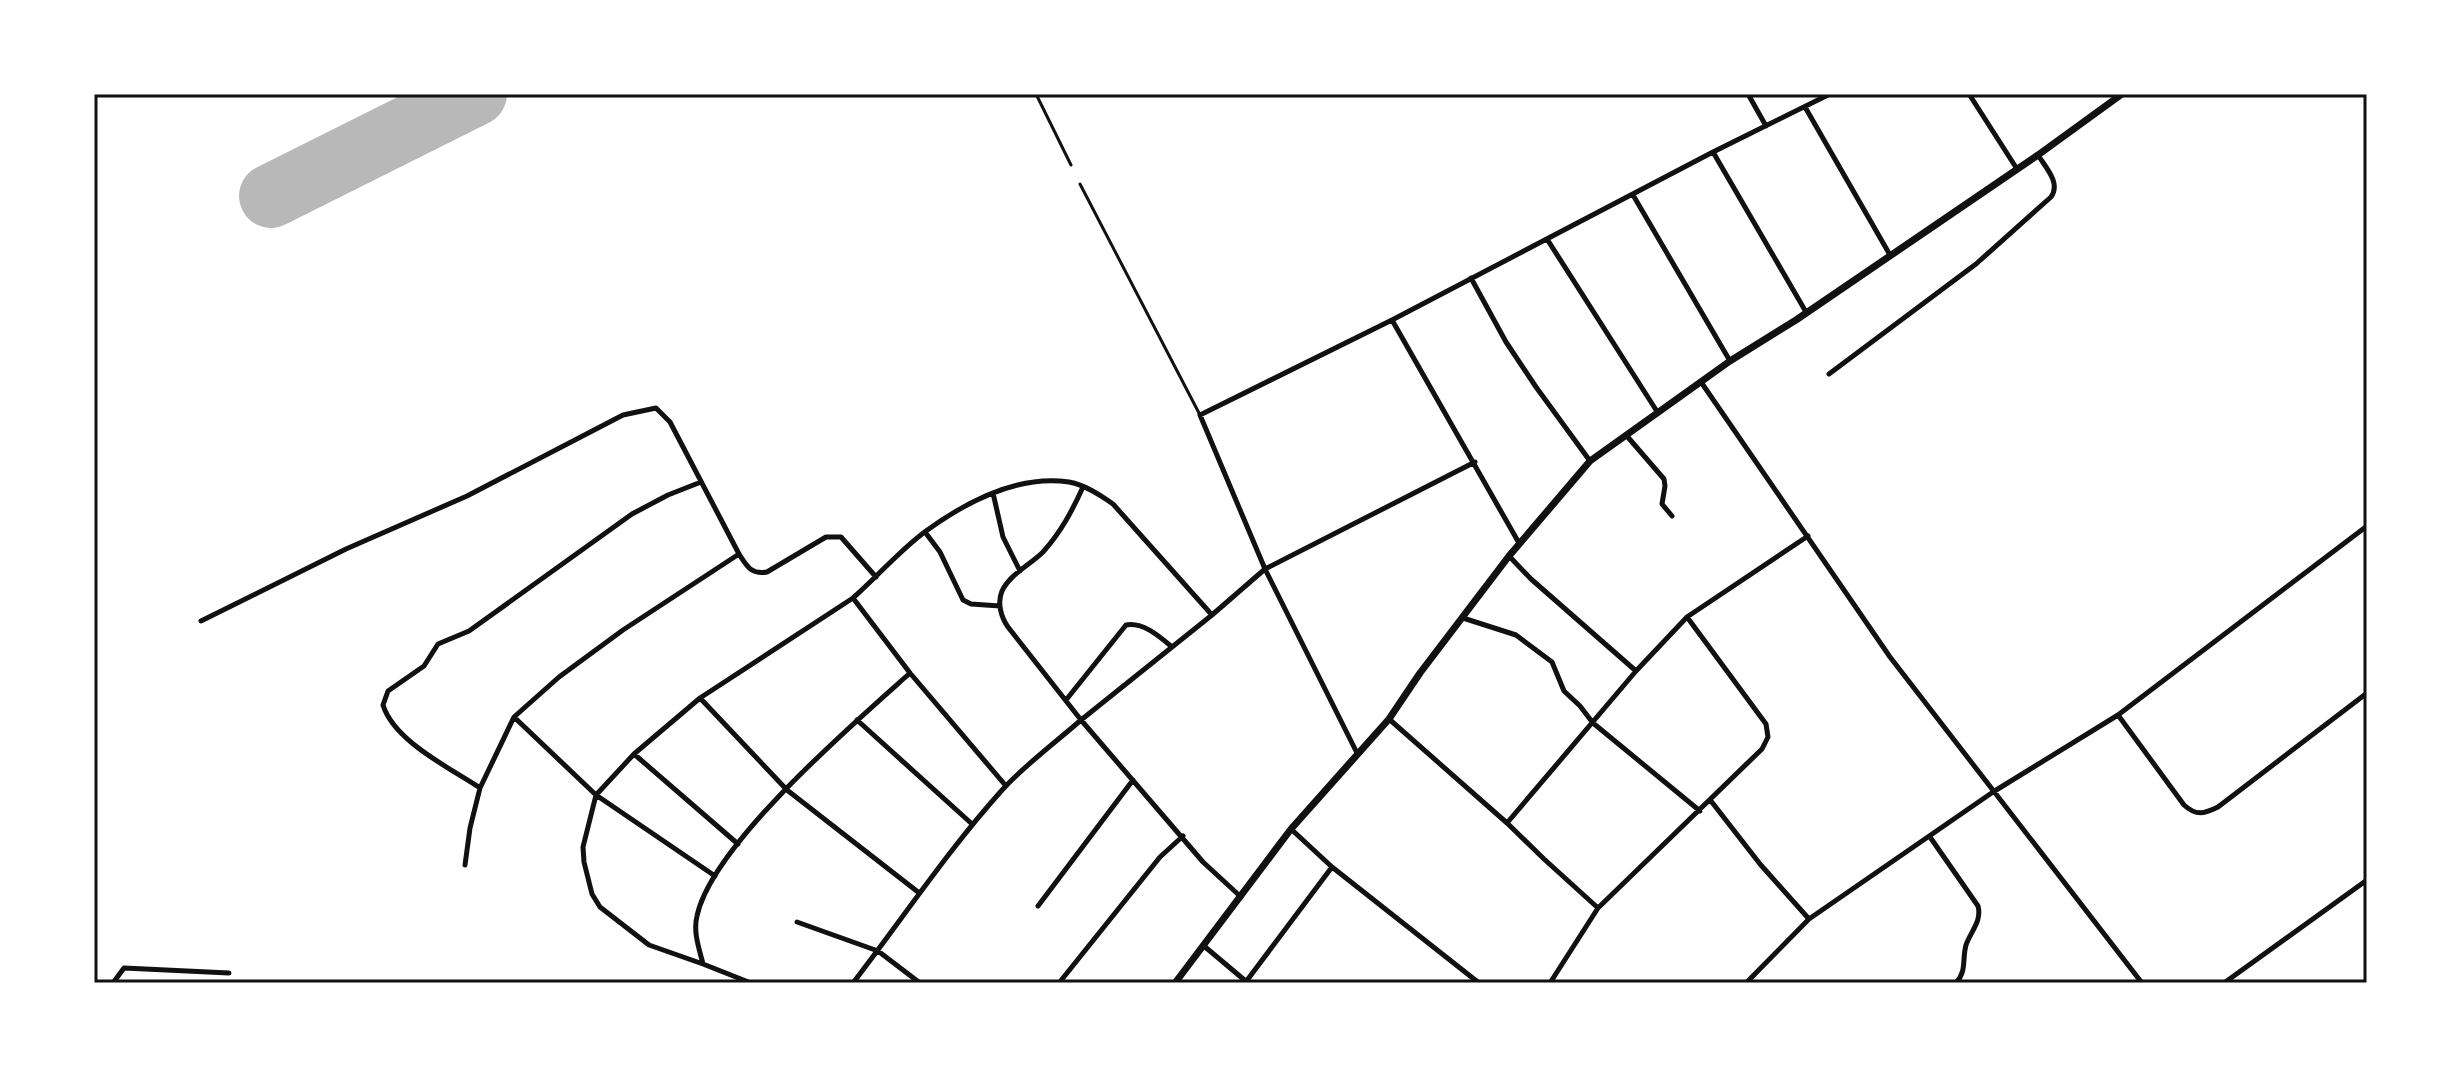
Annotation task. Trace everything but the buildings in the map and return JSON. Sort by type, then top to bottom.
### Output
[{"type":"main road","points":[[1175,983],[1291,829],[1389,719],[1519,543],[1590,461],[1700,381],[2038,155],[2122,94]]},
{"type":"street","points":[[1748,94],[1766,126]]},
{"type":"street","points":[[1357,753],[1265,569],[1200,415],[1392,320],[1830,94]]},
{"type":"street","points":[[1969,94],[2017,169]]},
{"type":"street","points":[[1805,107],[1890,255]]},
{"type":"street","points":[[1713,152],[1806,312]]},
{"type":"street","points":[[1829,374],[1976,264],[2051,197],[2055,183],[2038,155]]},
{"type":"street","points":[[1633,195],[1730,361]]},
{"type":"street","points":[[1547,239],[1658,413]]},
{"type":"street","points":[[1471,278],[1506,342],[1590,461]]},
{"type":"street","points":[[1392,320],[1519,543]]},
{"type":"street","points":[[1700,381],[1890,657],[2142,983]]},
{"type":"street","points":[[201,621],[346,549],[467,496],[636,410],[656,408],[670,422],[739,554],[751,571],[759,574],[767,572],[826,537],[841,537],[876,577]]},
{"type":"street","points":[[1626,435],[1664,479],[1662,504],[1672,516]]},
{"type":"street","points":[[853,983],[918,892],[972,824],[1006,786],[1081,720],[1265,569],[1475,462]]},
{"type":"street","points":[[751,983],[649,945],[600,907],[592,894],[584,862],[583,847],[596,795],[634,754],[700,698],[853,598],[925,532],[982,497],[1011,486],[1041,481],[1071,482],[1094,491],[1113,504],[1212,615]]},
{"type":"street","points":[[480,788],[417,747],[389,719],[383,705],[388,691],[424,666],[443,640],[469,631],[632,514],[701,482]]},
{"type":"street","points":[[1083,487],[1067,522],[1042,554],[1008,581],[1000,594],[1002,618],[1081,720],[1217,876],[1241,897]]},
{"type":"street","points":[[993,493],[1003,537],[1020,571]]},
{"type":"street","points":[[1746,983],[1809,919],[1993,792],[2118,715],[2367,526]]},
{"type":"street","points":[[925,532],[940,552],[963,600],[971,604],[1000,606]]},
{"type":"street","points":[[1507,823],[1636,671],[1687,617],[1808,536]]},
{"type":"street","points":[[465,865],[480,788],[514,717],[559,677],[623,630],[739,554]]},
{"type":"street","points":[[1509,556],[1636,671]]},
{"type":"street","points":[[853,598],[910,673],[1006,786]]},
{"type":"street","points":[[1550,983],[1598,908],[1711,801],[1762,749],[1768,737],[1766,724],[1687,617]]},
{"type":"street","points":[[1462,618],[1516,635],[1552,662],[1564,691],[1593,723],[1700,811]]},
{"type":"street","points":[[1066,700],[1126,625],[1136,624],[1153,632],[1172,647]]},
{"type":"street","points":[[703,964],[697,912],[715,876],[738,844],[787,790],[857,720],[910,673]]},
{"type":"street","points":[[2118,715],[2184,805],[2191,812],[2204,814],[2218,807],[2367,693]]},
{"type":"street","points":[[700,698],[787,790],[918,892]]},
{"type":"street","points":[[514,717],[596,795],[715,876]]},
{"type":"street","points":[[1389,719],[1598,908]]},
{"type":"street","points":[[857,720],[972,824]]},
{"type":"street","points":[[634,754],[738,844]]},
{"type":"street","points":[[1038,906],[1133,780]]},
{"type":"street","points":[[1711,801],[1760,864],[1809,919]]},
{"type":"street","points":[[1291,829],[1332,867],[1479,983]]},
{"type":"street","points":[[1059,983],[1160,857],[1183,836]]},
{"type":"street","points":[[1930,837],[1978,906],[1980,914],[1966,946],[1963,976],[1956,983]]},
{"type":"street","points":[[1203,945],[1246,983],[1332,867]]},
{"type":"street","points":[[2224,983],[2367,880]]},
{"type":"street","points":[[797,922],[878,951],[920,983]]},
{"type":"street","points":[[113,983],[124,968],[229,973]]},
{"type":"lane","points":[[1036,94],[1071,165]]},
{"type":"lane","points":[[1080,184],[1200,415]]},
{"type":"runway","points":[[271,196],[475,94]]}]
